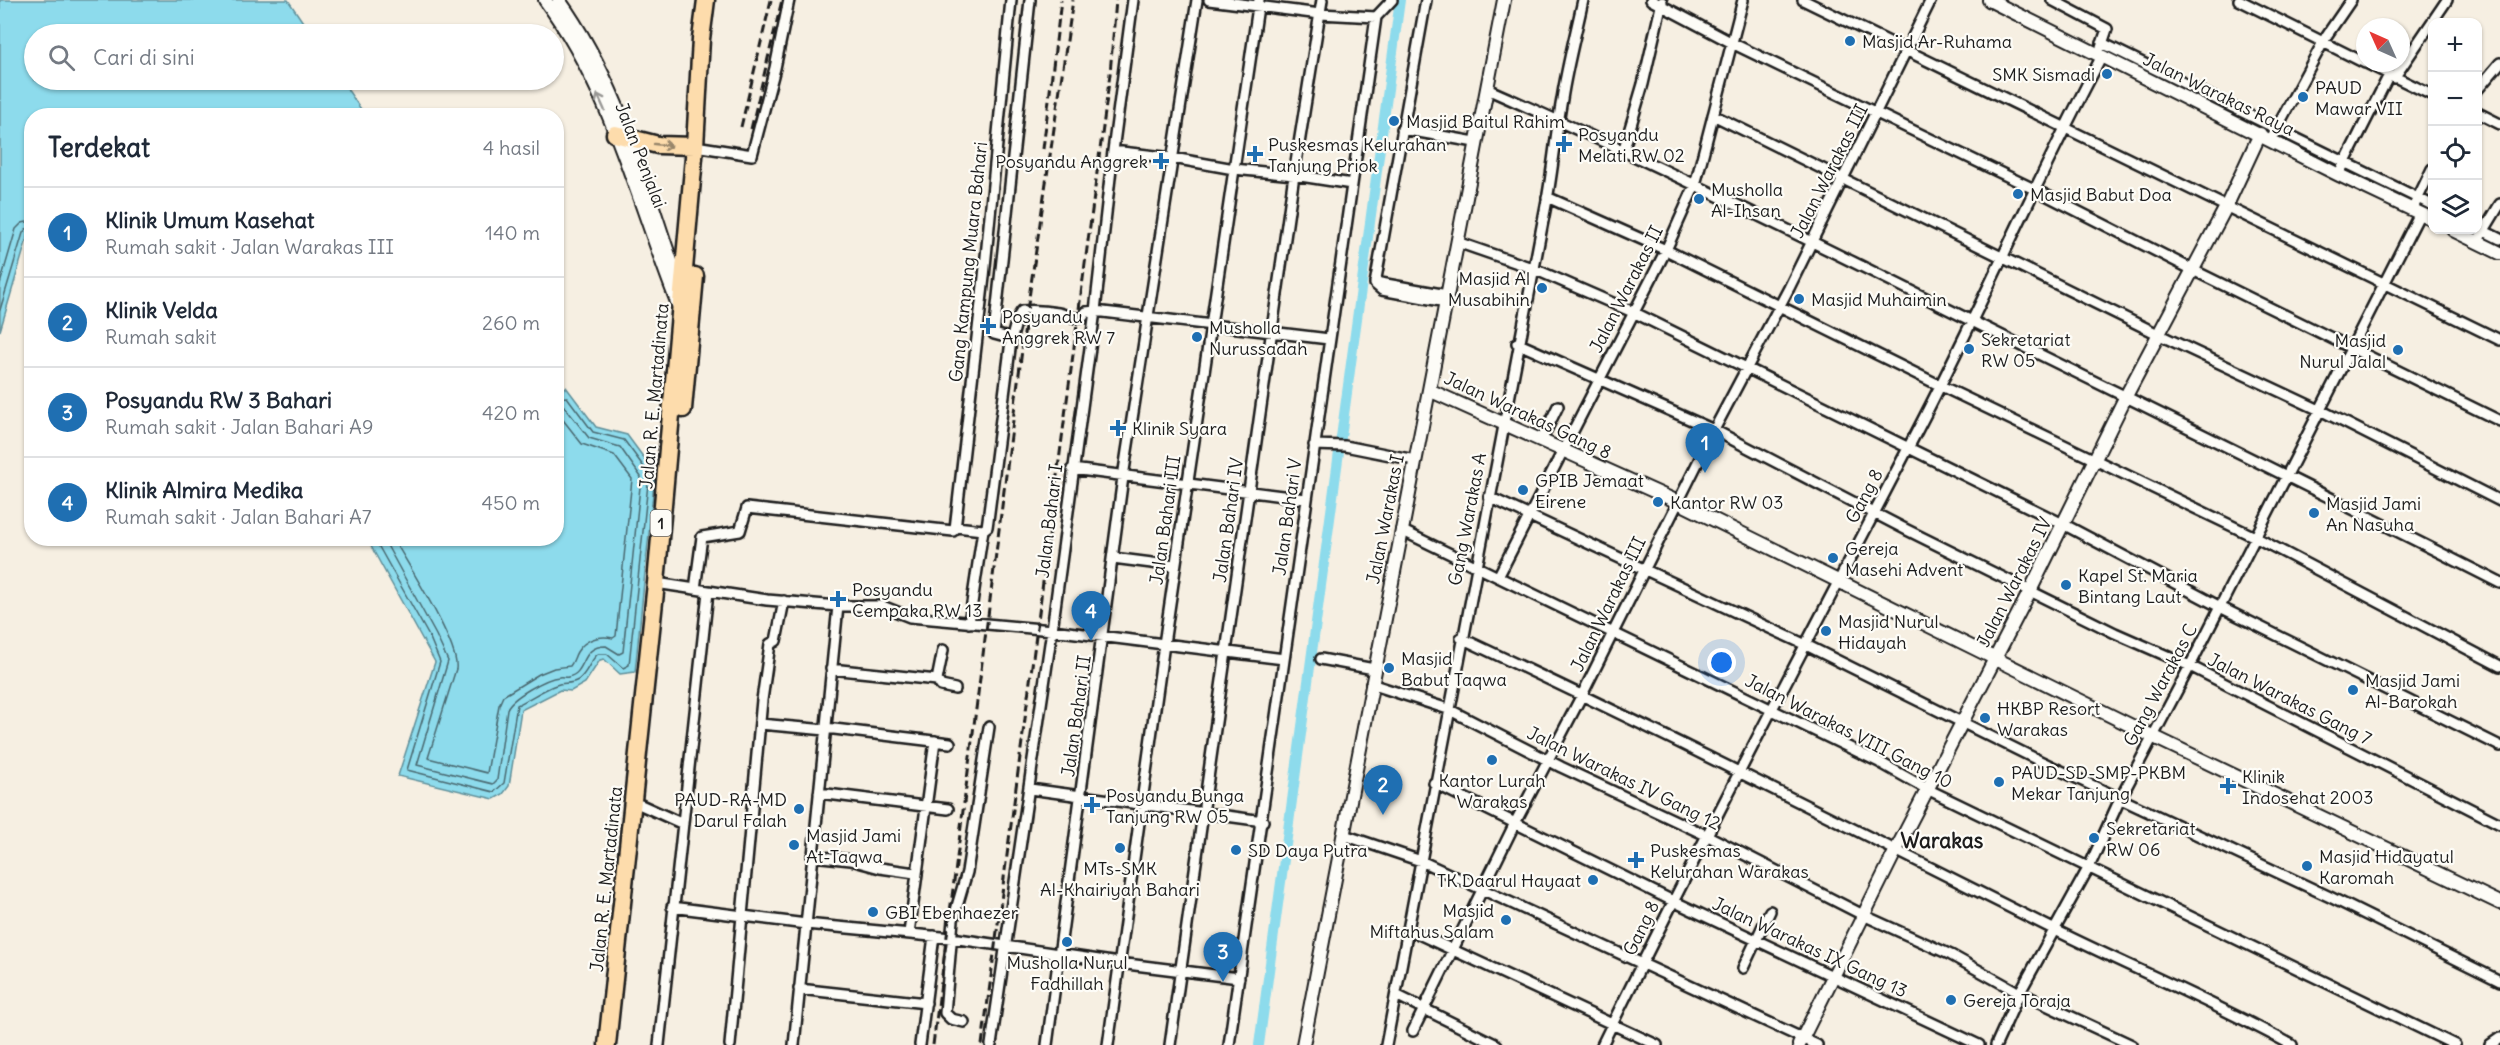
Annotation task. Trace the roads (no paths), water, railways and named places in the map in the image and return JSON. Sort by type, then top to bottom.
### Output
[{"type":"highway","name":"Jalan R. E. Martadinata","points":[[700,147],[701,39],[706,0]]},
{"type":"highway","name":"Jalan R. E. Martadinata","points":[[617,1045],[637,805],[687,312],[714,0]]},
{"type":"highway","points":[[623,137],[658,145],[700,147]]},
{"type":"highway","name":"Jalan R. E. Martadinata","points":[[608,1045],[637,805]]},
{"type":"street","name":"Jalan Penjalai","points":[[545,0],[560,24]]},
{"type":"street","name":"Jalan Penjalai","points":[[559,0],[585,37],[608,81],[623,137],[687,312]]},
{"type":"street","points":[[700,147],[752,155],[775,68],[789,0]]},
{"type":"street","name":"Gang Kampung Muara Bahari","points":[[956,527],[1011,0]]},
{"type":"street","name":"Gang Kampung Muara Bahari","points":[[1011,341],[1009,338],[994,334],[1030,0]]},
{"type":"street","name":"Jalan Bahari I","points":[[992,1045],[1030,789],[1095,312],[1133,0]]},
{"type":"street","name":"Jalan Bahari II","points":[[1047,1045],[1104,636],[1123,477],[1197,0]]},
{"type":"street","points":[[1209,0],[1259,3],[1320,14],[1376,17],[1392,0]]},
{"type":"street","name":"Jalan Bahari IV","points":[[1170,1045],[1294,174],[1322,0]]},
{"type":"street","points":[[1426,0],[1375,284],[1382,290],[1447,299]]},
{"type":"street","name":"Jalan Warakas I","points":[[1303,1045],[1504,0]]},
{"type":"street","name":"Gang Warakas A","points":[[1386,1045],[1410,930],[1434,783],[1547,196],[1558,121],[1583,0]]},
{"type":"street","points":[[1651,0],[1662,3],[1732,43],[2034,189],[2500,421]]},
{"type":"street","name":"Jalan Warakas II","points":[[1498,577],[1666,250],[1695,185],[1743,0]]},
{"type":"street","points":[[1803,0],[2500,340]]},
{"type":"street","name":"Jalan Warakas III","points":[[1413,1030],[1713,430],[1844,179],[1931,0]]},
{"type":"street","name":"Jalan Warakas Raya","points":[[1989,0],[2193,95],[2417,205],[2428,215]]},
{"type":"street","points":[[2052,0],[2105,27],[2108,31],[2100,50]]},
{"type":"street","points":[[2239,0],[2253,3],[2356,58]]},
{"type":"street","points":[[2271,135],[2323,41],[2350,0]]},
{"type":"street","points":[[2342,169],[2392,76],[2447,0]]},
{"type":"street","name":"Jalan Bahari III","points":[[1108,1045],[1175,566],[1259,3]]},
{"type":"street","points":[[1623,152],[1643,84],[1662,3]]},
{"type":"street","name":"Jalan Bahari V","points":[[1229,1045],[1263,821],[1306,499],[1376,17]]},
{"type":"street","name":"Jalan Penjalai","points":[[564,30],[623,137]]},
{"type":"street","name":"Gang 8","points":[[1602,1045],[1706,835],[1908,448],[2004,258],[2100,50]]},
{"type":"street","points":[[2482,84],[2500,63]]},
{"type":"street","points":[[2384,72],[2428,92]]},
{"type":"street","points":[[1487,89],[1812,241],[2287,475],[2500,583]]},
{"type":"street","points":[[1713,115],[2500,501]]},
{"type":"street","points":[[2482,115],[2500,124]]},
{"type":"street","points":[[1402,129],[1475,142]]},
{"type":"street","name":"Jalan Warakas IV","points":[[1801,1041],[2158,334],[2226,207],[2271,135]]},
{"type":"street","points":[[1113,151],[1173,158],[1234,169],[1294,174],[1352,184]]},
{"type":"street","name":"Gang Warakas C","points":[[1996,1045],[2020,993],[2089,867],[2152,736],[2386,284],[2428,180]]},
{"type":"street","points":[[1547,196],[1666,250],[1939,386],[2255,538],[2500,666]]},
{"type":"street","points":[[2480,235],[2500,204]]},
{"type":"street","points":[[2417,205],[2428,205]]},
{"type":"street","points":[[2480,235],[2500,239]]},
{"type":"street","points":[[2480,235],[2500,253]]},
{"type":"street","points":[[1457,242],[1532,268],[1634,312],[2063,524],[2220,607],[2500,746]]},
{"type":"street","points":[[969,623],[983,530],[987,527],[1011,341],[1017,319],[1022,311],[1060,314],[1072,319],[1083,317],[1086,312],[1095,312],[1329,339]]},
{"type":"street","points":[[978,332],[994,334]]},
{"type":"street","points":[[1518,343],[1713,430]]},
{"type":"street","name":"Jalan Warakas Gang 8","points":[[1429,390],[1678,502],[1838,581]]},
{"type":"street","points":[[1541,441],[1558,406]]},
{"type":"street","name":"Jalan Warakas Gang 7","points":[[1713,430],[2030,591],[2190,666],[2500,824]]},
{"type":"street","points":[[1314,445],[1327,444],[1415,460]]},
{"type":"street","points":[[1072,470],[1306,499]]},
{"type":"street","points":[[1489,497],[1806,645],[2500,981]]},
{"type":"street","points":[[695,589],[702,538],[740,531],[745,509],[749,507],[906,527],[953,531],[956,527],[983,530]]},
{"type":"street","name":"Jalan Warakas VIII Gang 10","points":[[1401,530],[1613,631],[1879,762],[1927,789],[2455,1045]]},
{"type":"street","points":[[1113,558],[1175,566]]},
{"type":"street","points":[[1838,581],[2152,736],[2500,903]]},
{"type":"street","points":[[659,584],[784,601],[838,606],[882,606],[904,616],[1052,630],[1284,659]]},
{"type":"street","points":[[659,1045],[672,907],[708,592]]},
{"type":"street","points":[[730,1045],[760,724],[770,645],[776,641],[784,601]]},
{"type":"street","points":[[794,1045],[838,606]]},
{"type":"street","points":[[1461,638],[1739,771],[2053,929],[2240,1016],[2292,1045]]},
{"type":"street","points":[[937,680],[943,650]]},
{"type":"street","points":[[1321,659],[1374,669]]},
{"type":"street","points":[[831,669],[937,680],[942,686],[956,689]]},
{"type":"street","name":"Jalan Warakas IV Gang 12","points":[[1371,684],[1448,708],[1548,761],[1706,835],[1863,915],[1951,955],[2020,993],[2132,1045]]},
{"type":"street","points":[[760,724],[950,743]]},
{"type":"street","points":[[964,1022],[951,1019],[945,1013],[953,920],[970,856],[989,727]]},
{"type":"street","points":[[909,933],[915,873],[927,806],[935,741]]},
{"type":"street","name":"Jalan Warakas IX Gang 13","points":[[1434,783],[1673,901],[1979,1045]]},
{"type":"street","points":[[1030,789],[1263,821]]},
{"type":"street","points":[[819,794],[948,809]]},
{"type":"street","points":[[637,805],[683,824]]},
{"type":"street","points":[[1344,835],[1421,861],[1801,1041],[1817,1045]]},
{"type":"street","points":[[812,856],[851,860],[880,868],[915,873]]},
{"type":"street","points":[[672,907],[806,924],[952,938],[1239,978]]},
{"type":"street","points":[[1743,968],[1770,911]]},
{"type":"street","points":[[1410,930],[1658,1045]]},
{"type":"street","points":[[920,1045],[934,936]]},
{"type":"street","points":[[799,988],[926,1003]]},
{"type":"street","points":[[1396,995],[1497,1045]]},
{"type":"street","points":[[2490,1045],[2500,1038]]},
{"type":"water","points":[[0,0],[288,0],[304,24],[24,24],[24,90],[348,90],[360,108],[24,108],[24,249],[0,331]]},
{"type":"water","points":[[566,387],[596,427],[627,435],[655,473],[635,672],[620,674],[604,659],[600,660],[585,683],[571,691],[560,690],[521,710],[509,786],[503,794],[494,799],[398,776],[435,662],[371,546],[564,546],[564,389]]},
{"type":"waterway","points":[[1259,1045],[1400,0]]},
{"type":"waterway","points":[[2030,14],[2129,63]]},
{"type":"waterway","points":[[2186,92],[2233,116]]},
{"type":"waterway","points":[[2282,140],[2428,209]]},
{"type":"waterway","points":[[2476,234],[2500,246]]},
{"type":"railway","points":[[741,127],[771,0]]},
{"type":"railway","points":[[751,129],[782,0]]},
{"type":"railway","points":[[1043,149],[1061,0]]},
{"type":"railway","points":[[933,1045],[1027,311],[1073,0]]},
{"type":"railway","points":[[982,1045],[1110,74],[1116,0]]},
{"type":"place","name":"Masjid Ar-Ruhama","points":[[1850,41]]},
{"type":"place","name":"SMK Sismadi","points":[[2107,74]]},
{"type":"place","name":"PAUD Mawar VII","points":[[2303,97]]},
{"type":"place","name":"Masjid Baitul Rahim","points":[[1394,121]]},
{"type":"place","name":"Posyandu Melati RW 02","points":[[1564,144]]},
{"type":"place","name":"Puskesmas Kelurahan Tanjung Priok","points":[[1255,154]]},
{"type":"place","name":"Posyandu Anggrek","points":[[1161,161]]},
{"type":"place","name":"Masjid Babut Doa","points":[[2018,194]]},
{"type":"place","name":"Musholla Al-Ihsan","points":[[1699,199]]},
{"type":"place","name":"Masjid Al Musabihin","points":[[1542,288]]},
{"type":"place","name":"Masjid Muhaimin","points":[[1799,299]]},
{"type":"place","name":"Posyandu Anggrek RW 7","points":[[988,326]]},
{"type":"place","name":"Musholla Nurussadah","points":[[1197,337]]},
{"type":"place","name":"Sekretariat RW 05","points":[[1969,349]]},
{"type":"place","name":"Masjid Nurul Jalal","points":[[2398,350]]},
{"type":"place","name":"Klinik Syara","points":[[1118,428]]},
{"type":"place","name":"Klinik Umum Kasehat","points":[[1705,473]]},
{"type":"place","name":"GPIB Jemaat Eirene","points":[[1523,490]]},
{"type":"place","name":"Kantor RW 03","points":[[1658,502]]},
{"type":"place","name":"Masjid Jami An Nasuha","points":[[2314,513]]},
{"type":"place","name":"Gereja Masehi Advent","points":[[1833,558]]},
{"type":"place","name":"Kapel St. Maria Bintang Laut","points":[[2066,585]]},
{"type":"place","name":"Posyandu Cempaka RW 13","points":[[838,599]]},
{"type":"place","name":"Masjid Nurul Hidayah","points":[[1826,631]]},
{"type":"place","name":"Klinik Almira Medika","points":[[1091,641]]},
{"type":"place","name":"Masjid Babut Taqwa","points":[[1389,668]]},
{"type":"place","name":"Masjid Jami Al-Barokah","points":[[2353,690]]},
{"type":"place","name":"HKBP Resort Warakas","points":[[1985,718]]},
{"type":"place","name":"Kantor Lurah Warakas","points":[[1492,760]]},
{"type":"place","name":"PAUD-SD-SMP-PKBM Mekar Tanjung","points":[[1999,782]]},
{"type":"place","name":"Klinik Indosehat 2003","points":[[2228,786]]},
{"type":"place","name":"Posyandu Bunga Tanjung RW 05","points":[[1092,805]]},
{"type":"place","name":"PAUD-RA-MD Darul Falah","points":[[799,809]]},
{"type":"place","name":"Klinik Velda","points":[[1383,815]]},
{"type":"place","name":"Sekretariat RW 06","points":[[2094,838]]},
{"type":"place","name":"Masjid Jami At-Taqwa","points":[[794,845]]},
{"type":"place","name":"MTs-SMK Al-Khairiyah Bahari","points":[[1120,848]]},
{"type":"place","name":"SD Daya Putra","points":[[1236,850]]},
{"type":"place","name":"Puskesmas Kelurahan Warakas","points":[[1636,860]]},
{"type":"place","name":"Masjid Hidayatul Karomah","points":[[2307,866]]},
{"type":"place","name":"TK Daarul Hayaat","points":[[1593,880]]},
{"type":"place","name":"GBI Ebenhaezer","points":[[873,912]]},
{"type":"place","name":"Masjid Miftahus Salam","points":[[1506,920]]},
{"type":"place","name":"Musholla Nurul Fadhillah","points":[[1067,942]]},
{"type":"place","name":"Posyandu RW 3 Bahari","points":[[1223,982]]},
{"type":"place","name":"Gereja Toraja","points":[[1951,1000]]},
{"type":"district","name":"Warakas","points":[[1942,840]]}]
